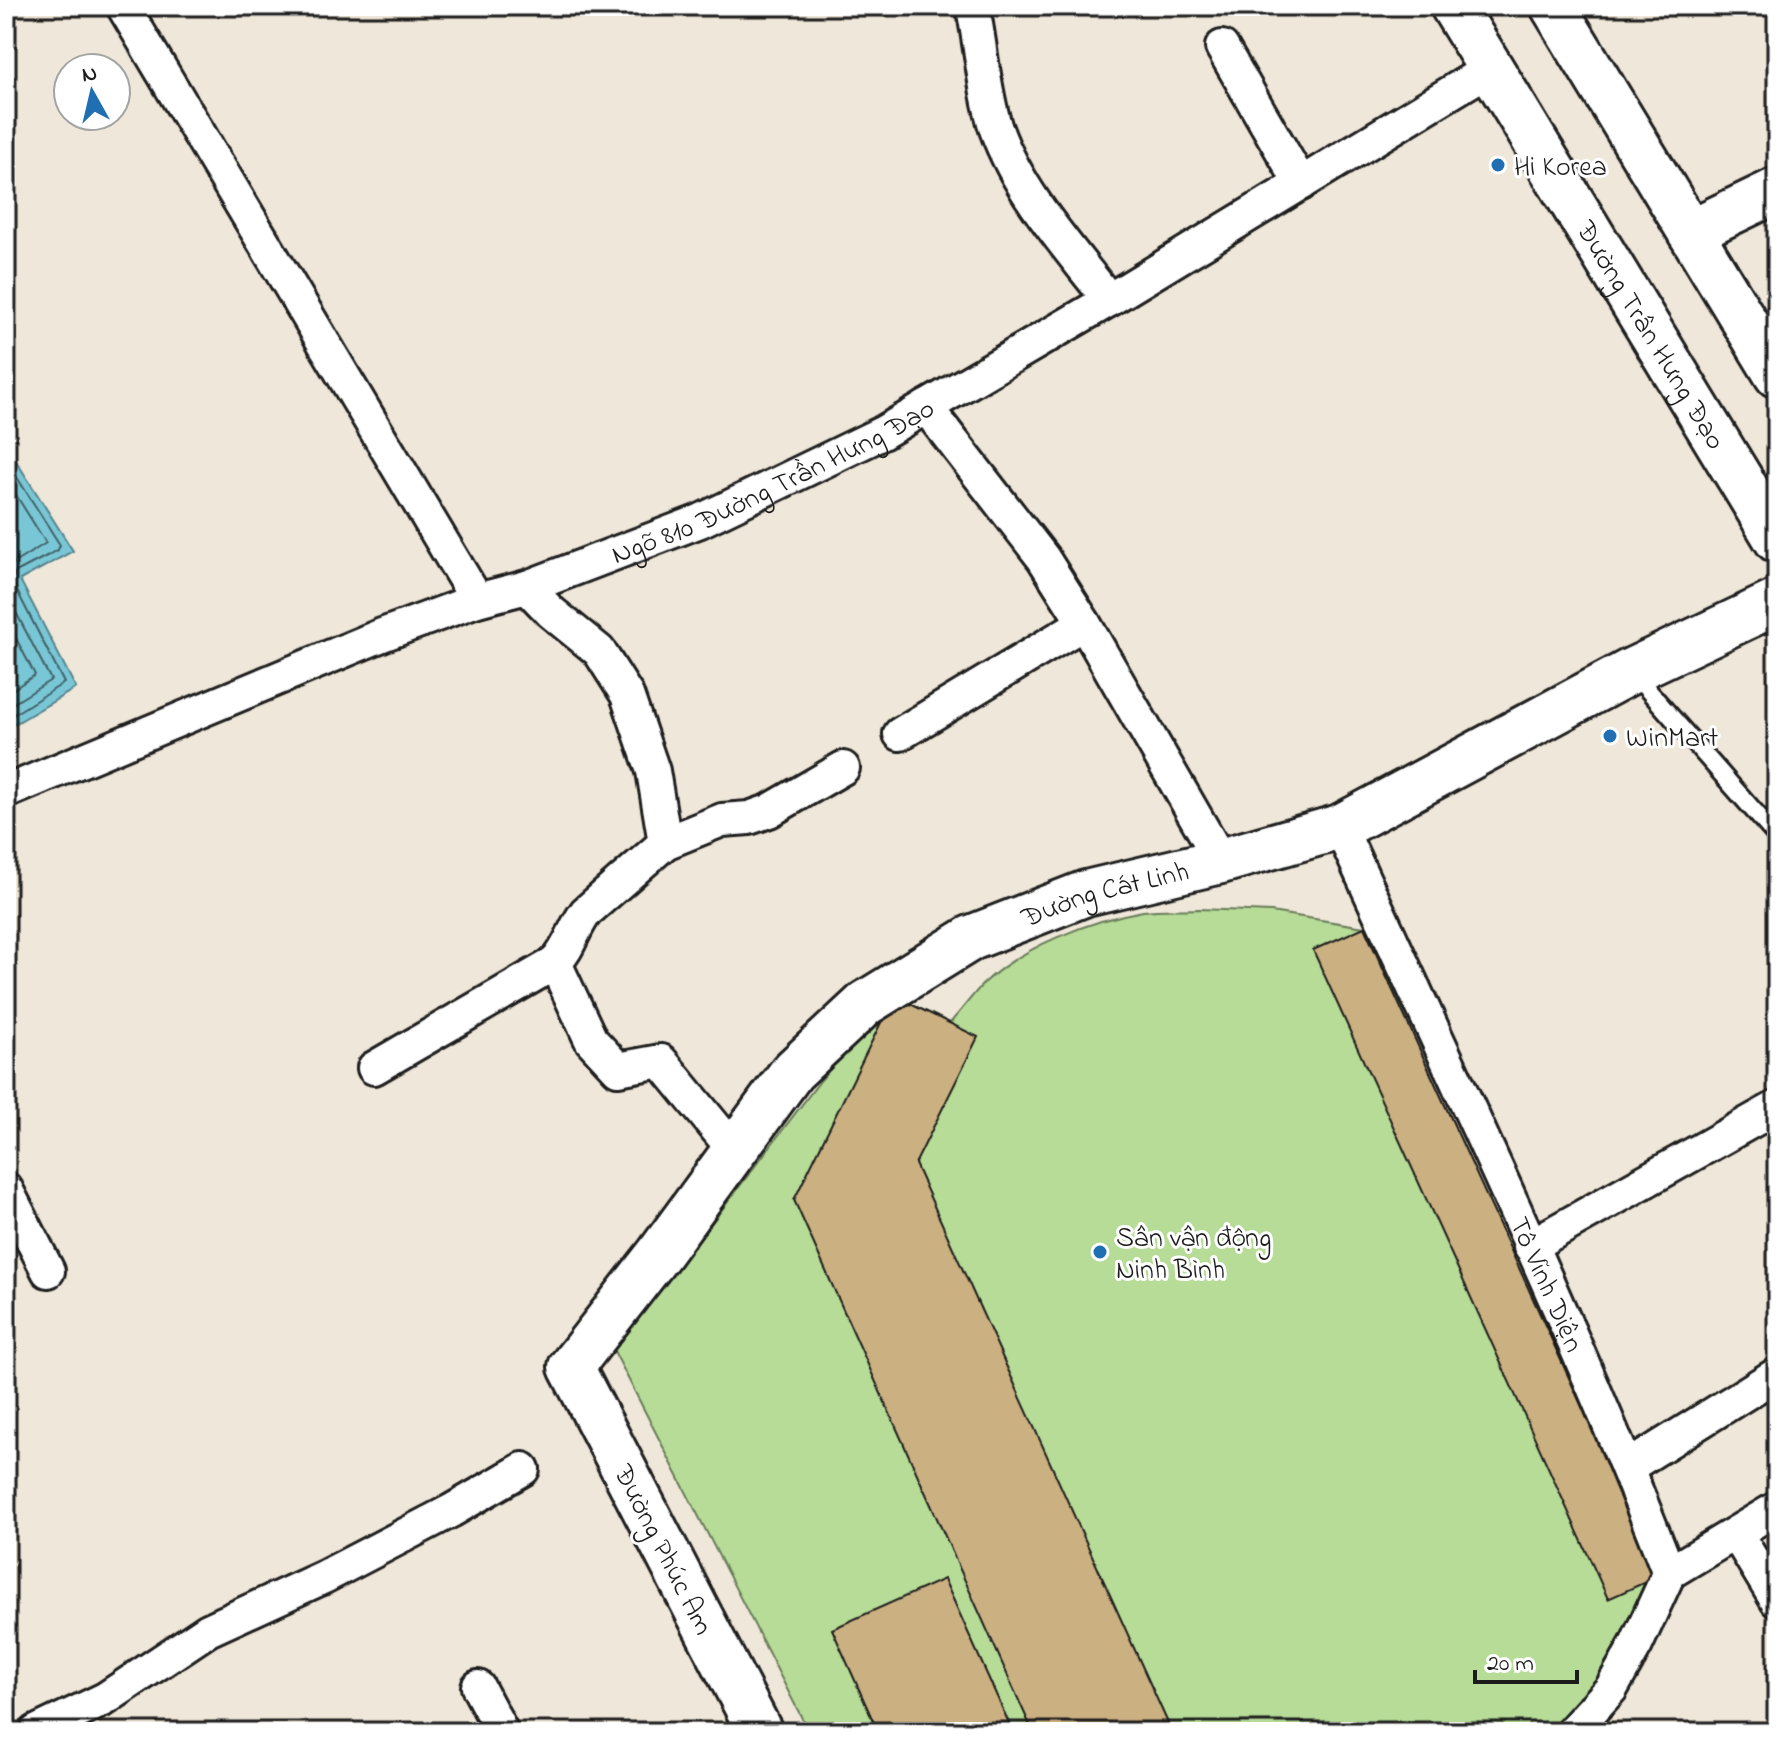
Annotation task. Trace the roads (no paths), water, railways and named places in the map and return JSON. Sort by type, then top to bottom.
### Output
[{"type":"main road","name":"Đường Trân Hưng Đạo","points":[[1453,6],[1777,540]]},
{"type":"main road","points":[[1553,6],[1777,375]]},
{"type":"main road","points":[[1690,232],[1777,190]]},
{"type":"main road","name":"Đường Cát Linh","points":[[571,1367],[659,1254],[792,1072],[866,1003],[971,938],[1086,893],[1221,861],[1340,827],[1631,671],[1777,602]]},
{"type":"main road","name":"Đường Phúc Am","points":[[571,1367],[760,1732]]},
{"type":"street","points":[[123,6],[477,600]]},
{"type":"street","points":[[974,13],[995,126],[1009,160],[1041,211],[1109,300]]},
{"type":"street","points":[[1222,47],[1301,184]]},
{"type":"street","name":"Ngõ 810 Đường Trần Hưng Đạo","points":[[6,792],[382,635],[477,600],[527,587],[700,521],[882,433],[1109,300],[1491,68]]},
{"type":"street","points":[[926,407],[1043,558],[1084,623],[1221,861]]},
{"type":"street","points":[[527,587],[551,612],[599,651],[627,695],[653,771],[665,843]]},
{"type":"street","points":[[900,734],[1084,623]]},
{"type":"street","points":[[374,1068],[555,963],[567,951],[576,925],[586,912],[665,843],[722,820],[749,818],[769,811],[843,768]]},
{"type":"street","name":"Tô Vĩnh Diện","points":[[1340,827],[1628,1467],[1669,1573]]},
{"type":"street","points":[[555,963],[591,1040],[618,1069],[661,1061],[734,1150]]},
{"type":"street","points":[[1530,1246],[1777,1107]]},
{"type":"street","points":[[6,1189],[48,1271]]},
{"type":"street","points":[[1628,1467],[1777,1374]]},
{"type":"street","points":[[36,1732],[105,1699],[208,1630],[324,1577],[451,1511],[523,1469]]},
{"type":"street","points":[[1572,1732],[1611,1689],[1636,1645],[1669,1573],[1777,1508]]},
{"type":"street","points":[[1736,1533],[1777,1601]]},
{"type":"street","points":[[478,1687],[502,1732]]},
{"type":"lane","points":[[1631,671],[1777,837]]},
{"type":"water","points":[[6,445],[73,551],[20,580],[76,688],[6,729]]},
{"type":"place","name":"Hi Korea","points":[[1498,165]]},
{"type":"place","name":"WinMart","points":[[1610,736]]},
{"type":"place","name":"Sân vận động Ninh Bình","points":[[1100,1252]]}]
